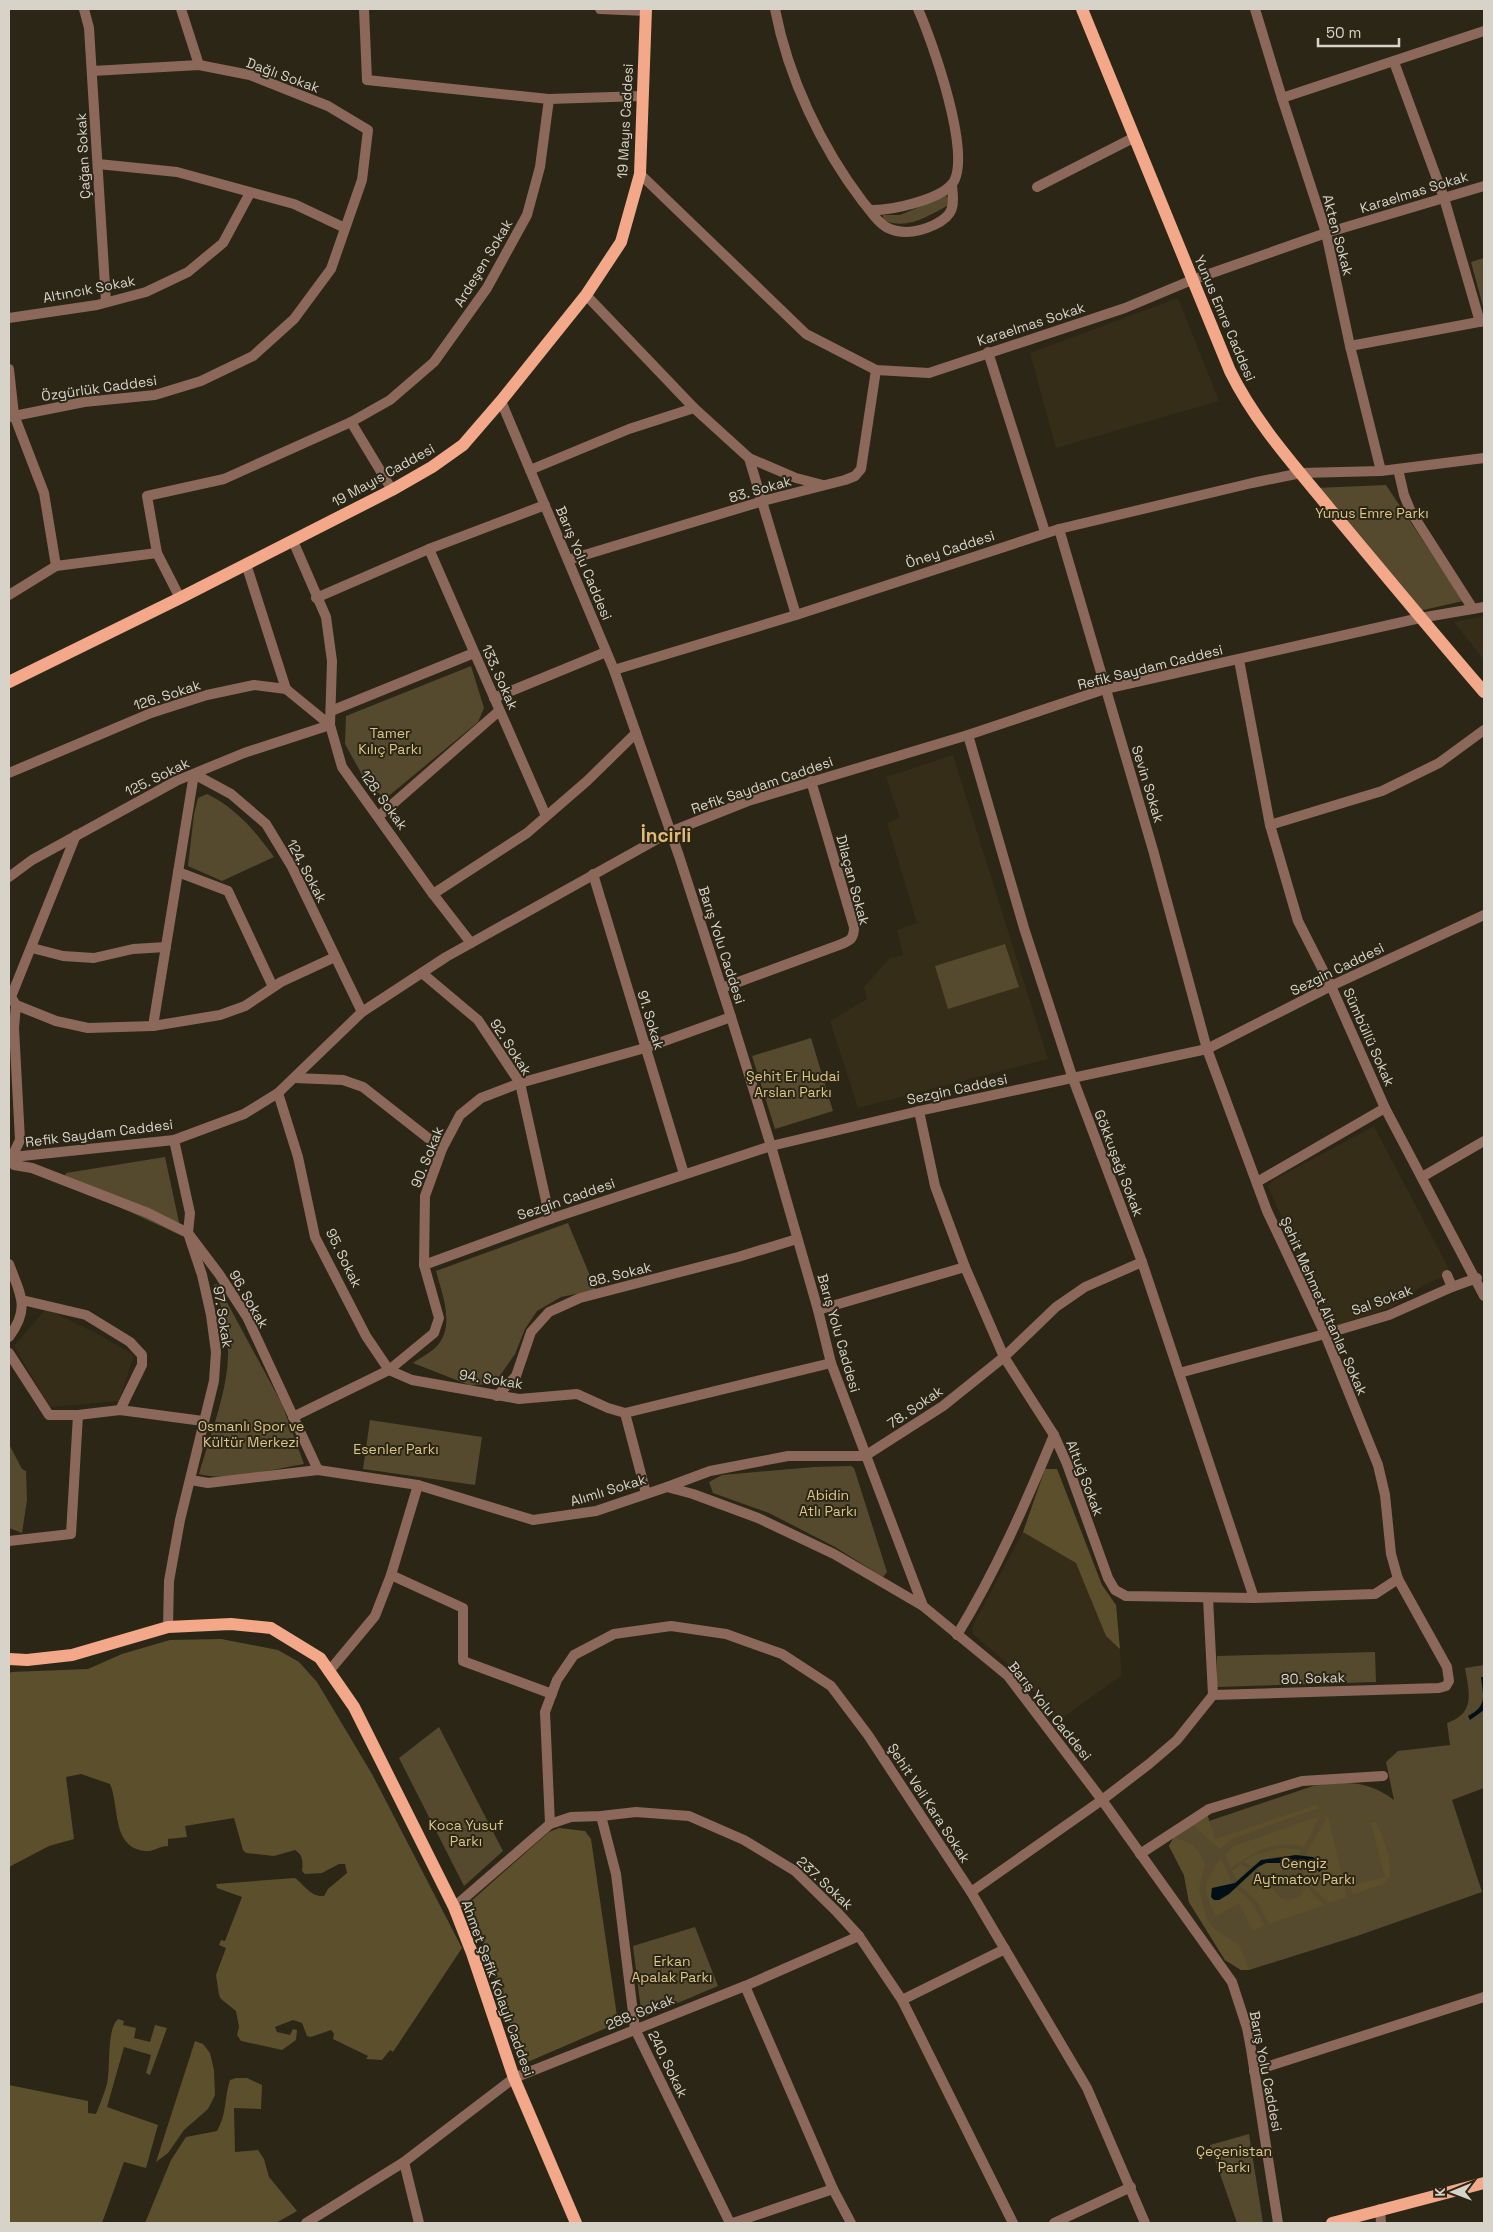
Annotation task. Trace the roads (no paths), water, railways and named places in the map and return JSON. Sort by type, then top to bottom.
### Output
[{"type":"main road","name":"Yunus Emre Caddesi","points":[[1082,9],[1192,280],[1242,397],[1301,473],[1420,618],[1484,692]]},
{"type":"main road","name":"19 Mayıs Caddesi","points":[[9,682],[180,598],[392,490],[432,467],[463,445],[586,295],[621,242],[640,174],[646,10]]},
{"type":"main road","name":"Ahmet Şefik Kolaylı Caddesi","points":[[9,1659],[27,1660],[72,1655],[168,1627],[231,1624],[271,1628],[320,1658],[354,1707],[454,1907],[472,1953],[514,2078],[576,2223]]},
{"type":"main road","points":[[1332,2223],[1484,2183]]},
{"type":"street","name":"Çağan Sokak","points":[[84,9],[89,28],[106,302]]},
{"type":"street","points":[[181,9],[199,65]]},
{"type":"street","points":[[364,9],[367,80],[549,99],[643,96]]},
{"type":"street","points":[[600,9],[646,10]]},
{"type":"street","points":[[775,9],[790,64],[806,104],[838,166],[880,223],[894,230],[909,232],[938,223],[950,215],[954,204],[952,185],[958,167],[959,152],[949,99],[930,37],[918,9]]},
{"type":"street","name":"Akten Sokak","points":[[1255,9],[1326,233],[1350,346],[1381,471]]},
{"type":"street","points":[[1282,98],[1484,31]]},
{"type":"street","points":[[1350,346],[1482,322],[1444,198],[1394,62]]},
{"type":"street","name":"Dağlı Sokak","points":[[92,71],[199,65],[250,74],[328,106],[368,130]]},
{"type":"street","name":"Ardeşen Sokak","points":[[180,598],[157,553],[147,496],[224,479],[351,422],[390,400],[434,362],[487,288],[528,215],[540,167],[549,99]]},
{"type":"street","name":"Özgürlük Caddesi","points":[[11,416],[84,402],[155,395],[201,381],[253,356],[294,319],[331,269],[362,180],[368,130]]},
{"type":"street","points":[[1037,187],[1135,137]]},
{"type":"street","points":[[98,164],[177,172],[294,204],[345,228]]},
{"type":"street","name":"Karaelmas Sokak","points":[[640,174],[806,334],[876,370],[929,373],[1125,308],[1192,280],[1326,233],[1484,186]]},
{"type":"street","points":[[870,210],[902,207],[935,195],[952,185]]},
{"type":"street","name":"Altıncık Sokak","points":[[9,318],[106,302],[146,292],[188,272],[223,243],[250,193]]},
{"type":"street","points":[[586,295],[694,408],[749,458],[796,478],[825,485]]},
{"type":"street","points":[[988,352],[1044,532]]},
{"type":"street","points":[[9,369],[11,416],[44,493],[56,566]]},
{"type":"street","name":"83. Sokak","points":[[568,560],[763,501],[855,476],[861,469],[876,370]]},
{"type":"street","name":"Barış Yolu Caddesi","points":[[501,401],[614,670],[722,988],[771,1146],[818,1310],[831,1363],[923,1606],[1008,1676],[1102,1800],[1232,1982],[1247,2028],[1278,2223]]},
{"type":"street","points":[[530,470],[629,429],[694,408]]},
{"type":"street","points":[[351,422],[392,490]]},
{"type":"street","points":[[749,458],[796,615]]},
{"type":"street","points":[[1301,473],[1381,471],[1484,458]]},
{"type":"street","points":[[1398,469],[1404,495],[1411,512],[1473,609]]},
{"type":"street","name":"Öney Caddesi","points":[[614,670],[796,615],[1044,532],[1301,473]]},
{"type":"street","points":[[316,598],[429,549],[545,505]]},
{"type":"street","name":"Sevin Sokak","points":[[1059,528],[1153,850],[1207,1049]]},
{"type":"street","name":"128. Sokak","points":[[293,541],[316,598],[326,616],[332,661],[330,726],[342,767],[379,816],[433,894],[471,943]]},
{"type":"street","name":"133. Sokak","points":[[429,549],[546,816]]},
{"type":"street","points":[[9,595],[56,566],[157,553]]},
{"type":"street","points":[[246,564],[286,689],[330,726]]},
{"type":"street","name":"Refik Saydam Caddesi","points":[[10,1160],[22,1156],[174,1140],[244,1114],[278,1093],[362,1012],[422,973],[471,943],[670,832],[748,801],[968,735],[1105,689],[1420,618],[1484,607]]},
{"type":"street","points":[[494,698],[606,652]]},
{"type":"street","points":[[331,711],[474,654]]},
{"type":"street","name":"Sümbüllü Sokak","points":[[1239,660],[1270,826],[1298,921],[1331,986],[1385,1108],[1484,1292]]},
{"type":"street","name":"126. Sokak","points":[[9,773],[151,713],[207,695],[254,685],[286,689]]},
{"type":"street","points":[[379,816],[499,711]]},
{"type":"street","name":"125. Sokak","points":[[9,878],[32,860],[176,781],[244,753],[330,726]]},
{"type":"street","points":[[1270,826],[1382,791],[1439,763],[1484,730]]},
{"type":"street","points":[[433,894],[527,833],[587,781],[636,733]]},
{"type":"street","name":"Gökkuşağı Sokak","points":[[968,735],[1024,928],[1073,1079],[1142,1262],[1254,1598]]},
{"type":"street","points":[[153,1026],[194,774]]},
{"type":"street","name":"124. Sokak","points":[[194,774],[231,794],[266,824],[292,867],[362,1012]]},
{"type":"street","name":"Dilaçan Sokak","points":[[722,988],[839,945],[850,940],[854,935],[854,927],[811,781]]},
{"type":"street","points":[[76,835],[11,999],[20,1140],[10,1160],[18,1167],[32,1168],[112,1199],[148,1213],[188,1233],[190,1212],[174,1140]]},
{"type":"street","points":[[178,872],[228,891],[273,987]]},
{"type":"street","name":"91. Sokak","points":[[594,874],[684,1174]]},
{"type":"street","name":"Sezgin Caddesi","points":[[424,1265],[550,1219],[771,1146],[919,1111],[1207,1049],[1331,986],[1484,915]]},
{"type":"street","points":[[32,948],[63,956],[94,958],[133,949],[166,947]]},
{"type":"street","points":[[11,999],[56,1021],[88,1028],[153,1026],[220,1016],[245,1006],[273,987],[335,957]]},
{"type":"street","name":"92. Sokak","points":[[422,973],[478,1020],[520,1083],[550,1219]]},
{"type":"street","name":"90. Sokak","points":[[293,1417],[389,1370],[434,1332],[439,1318],[424,1265],[424,1196],[442,1149],[460,1115],[481,1098],[520,1083],[645,1048],[731,1017]]},
{"type":"street","name":"Şehit Mehmet Altanlar Sokak","points":[[1207,1049],[1267,1211],[1325,1334],[1378,1464],[1385,1495],[1391,1554],[1398,1578]]},
{"type":"street","points":[[295,1078],[343,1080],[363,1087],[442,1149]]},
{"type":"street","name":"95. Sokak","points":[[278,1093],[298,1156],[316,1237],[366,1336],[389,1370]]},
{"type":"street","points":[[1256,1182],[1385,1108]]},
{"type":"street","name":"Altuğ Sokak","points":[[919,1111],[935,1186],[965,1267],[1004,1357],[1054,1435],[1067,1464],[1108,1578],[1115,1590],[1126,1596],[1208,1598],[1375,1594],[1398,1578]]},
{"type":"street","points":[[1422,1177],[1484,1140]]},
{"type":"street","name":"96. Sokak","points":[[188,1233],[219,1274],[247,1317],[318,1470]]},
{"type":"street","name":"97. Sokak","points":[[168,1627],[169,1581],[180,1520],[214,1382],[216,1352],[210,1308],[188,1233]]},
{"type":"street","name":"88. Sokak","points":[[497,1396],[516,1376],[531,1332],[549,1312],[580,1298],[738,1257],[797,1239]]},
{"type":"street","name":"78. Sokak","points":[[865,1456],[943,1406],[1004,1357],[1056,1307],[1084,1287],[1142,1262]]},
{"type":"street","points":[[9,1264],[22,1300],[22,1310],[16,1327],[9,1337]]},
{"type":"street","points":[[818,1310],[965,1267]]},
{"type":"street","points":[[1447,1275],[1452,1287]]},
{"type":"street","name":"Sal Sokak","points":[[1179,1373],[1389,1315],[1476,1278]]},
{"type":"street","points":[[22,1300],[86,1315],[130,1342],[142,1355],[142,1365],[120,1410]]},
{"type":"street","points":[[9,1353],[48,1415],[78,1415],[120,1410],[203,1421]]},
{"type":"street","points":[[646,1492],[625,1413],[831,1363]]},
{"type":"street","name":"94. Sokak","points":[[389,1370],[412,1380],[519,1399],[577,1394],[608,1408],[625,1413]]},
{"type":"street","points":[[9,1540],[71,1534],[78,1415]]},
{"type":"street","points":[[958,1635],[978,1602],[1019,1520],[1054,1435]]},
{"type":"street","points":[[667,1487],[710,1471],[788,1456],[865,1456]]},
{"type":"street","name":"Alımlı Sokak","points":[[191,1480],[208,1483],[318,1470],[418,1485],[533,1520],[596,1511],[646,1492],[667,1487],[693,1494],[758,1518],[834,1554],[923,1606]]},
{"type":"street","points":[[330,1670],[375,1616],[391,1575],[418,1485]]},
{"type":"street","points":[[391,1575],[463,1608],[463,1661],[552,1694]]},
{"type":"street","name":"80. Sokak","points":[[1213,1695],[1439,1688],[1446,1686],[1449,1681],[1447,1667],[1398,1578]]},
{"type":"street","points":[[971,1892],[1102,1800],[1150,1764],[1177,1740],[1213,1695],[1208,1598]]},
{"type":"street","name":"Şehit Veli Kara Sokak","points":[[550,1824],[546,1712],[552,1694],[557,1680],[574,1655],[614,1634],[671,1626],[726,1634],[782,1654],[831,1686],[868,1735],[971,1892],[1088,2088],[1146,2223]]},
{"type":"street","points":[[1140,1854],[1209,1809],[1302,1781],[1383,1776]]},
{"type":"street","name":"237. Sokak","points":[[454,1907],[550,1824],[571,1817],[636,1812],[689,1816],[744,1840],[795,1871],[837,1912],[858,1936],[902,2000],[1013,2223]]},
{"type":"street","name":"240. Sokak","points":[[601,1816],[616,1874],[635,2028],[732,2223]]},
{"type":"street","name":"288. Sokak","points":[[306,2223],[404,2162],[514,2078],[635,2028],[745,1986],[858,1936]]},
{"type":"street","points":[[902,2000],[1005,1949]]},
{"type":"street","points":[[745,1986],[833,2189],[850,2223]]},
{"type":"street","points":[[1254,2071],[1484,1997]]},
{"type":"street","points":[[404,2162],[419,2223]]},
{"type":"street","points":[[1054,2223],[1131,2187]]},
{"type":"street","points":[[732,2223],[833,2189]]},
{"type":"street","points":[[1380,2209],[1381,2223]]},
{"type":"district","name":"İncirli","points":[[666,835]]},
{"type":"park label","name":"Yunus Emre Parkı","points":[[1372,513]]},
{"type":"park label","name":"Tamer Kılıç Parkı","points":[[390,742]]},
{"type":"park label","name":"Şehit Er Hudai Arslan Parkı","points":[[793,1084]]},
{"type":"park label","name":"Osmanlı Spor ve Kültür Merkezi","points":[[251,1434]]},
{"type":"park label","name":"Esenler Parkı","points":[[396,1449]]},
{"type":"park label","name":"Abidin Atlı Parkı","points":[[828,1504]]},
{"type":"park label","name":"Koca Yusuf Parkı","points":[[466,1834]]},
{"type":"park label","name":"Cengiz Aytmatov Parkı","points":[[1304,1872]]},
{"type":"park label","name":"Erkan Apalak Parkı","points":[[672,1969]]},
{"type":"park label","name":"Çeçenistan Parkı","points":[[1234,2160]]}]
